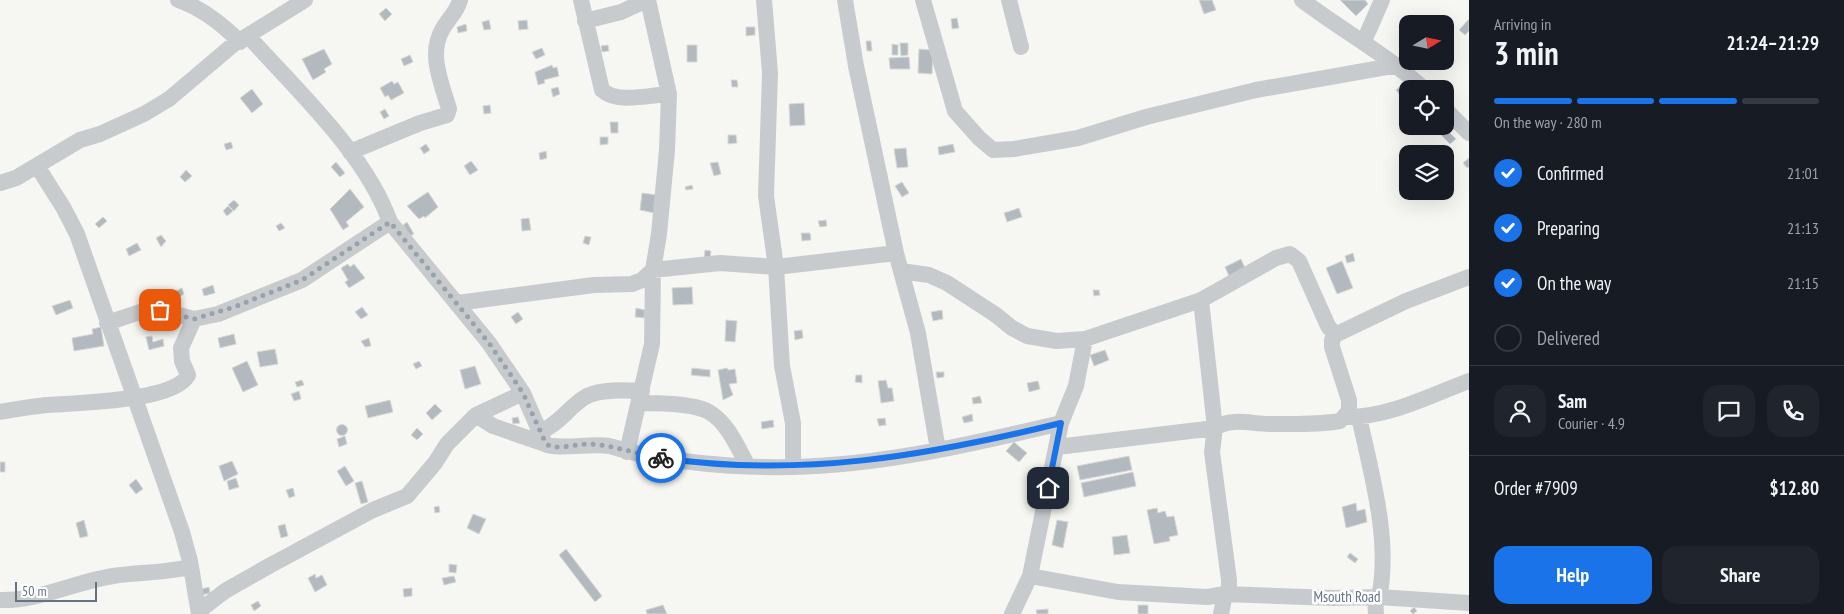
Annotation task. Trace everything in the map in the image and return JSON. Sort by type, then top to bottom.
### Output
[{"type":"street","points":[[178,0],[191,4],[244,39],[312,106],[367,175],[383,202],[390,222],[489,343],[523,393],[543,438],[552,448],[586,444],[608,446],[627,452],[680,460],[748,466],[793,467],[848,463],[938,450],[1061,423]]},
{"type":"street","points":[[350,152],[420,123],[447,115],[449,109],[437,64],[436,42],[458,8],[460,0]]},
{"type":"street","points":[[581,0],[602,90],[609,97],[669,94]]},
{"type":"street","points":[[585,21],[621,12],[647,0],[669,94],[666,160],[659,234],[653,270],[652,344],[627,452]]},
{"type":"street","points":[[764,0],[770,72],[766,196],[776,267],[782,366],[793,423],[793,467]]},
{"type":"street","points":[[845,0],[856,66],[896,253],[918,333],[938,450]]},
{"type":"street","points":[[923,0],[955,111],[979,138],[993,150],[1014,149],[1078,138],[1146,117],[1256,90],[1398,65]]},
{"type":"street","points":[[1009,0],[1020,46]]},
{"type":"street","points":[[1302,0],[1398,65],[1414,80]]},
{"type":"street","points":[[1364,41],[1382,0]]},
{"type":"street","points":[[0,183],[16,178],[75,143],[144,114],[169,99],[244,39],[303,1]]},
{"type":"street","points":[[1454,118],[1469,133]]},
{"type":"street","points":[[37,166],[63,207],[77,234],[133,398],[182,532],[199,612],[225,591],[269,566],[373,510],[407,496],[436,463],[447,444],[476,415],[523,393]]},
{"type":"street","points":[[107,323],[142,311],[160,310],[194,319],[218,314],[302,280],[390,222]]},
{"type":"street","points":[[457,303],[594,285],[632,284],[642,280],[653,270],[720,264],[776,267],[896,253]]},
{"type":"street","points":[[901,271],[929,275],[947,283],[1027,336],[1057,341],[1085,339],[1201,300],[1276,258],[1290,254],[1299,261],[1328,326],[1335,335]]},
{"type":"street","points":[[1376,614],[1377,597],[1382,582],[1382,550],[1376,495],[1349,411],[1348,400],[1332,347],[1332,340],[1335,335],[1406,301],[1469,277]]},
{"type":"street","points":[[1201,300],[1215,428],[1212,452],[1229,589],[1221,614]]},
{"type":"street","points":[[0,412],[133,398],[158,392],[186,380],[188,375],[182,361],[181,348],[194,319]]},
{"type":"street","points":[[1012,614],[1030,576],[1061,423],[1076,386],[1085,339]]},
{"type":"street","points":[[1057,447],[1215,428],[1228,422],[1256,424],[1329,423],[1390,410],[1469,381]]},
{"type":"street","points":[[543,438],[553,426],[587,396],[626,390],[640,397],[709,412],[722,424],[735,441],[748,466]]},
{"type":"street","points":[[476,415],[493,426],[543,438]]},
{"type":"street","points":[[0,600],[23,600],[113,576],[172,572],[190,567]]},
{"type":"street","name":"Msouth Road","points":[[1030,576],[1118,592],[1207,597],[1226,594],[1334,598],[1377,597],[1469,603]]},
{"type":"building","points":[[1199,0],[1212,0],[1216,10],[1204,14]]},
{"type":"building","points":[[1340,0],[1365,0],[1368,4],[1356,16]]},
{"type":"building","points":[[386,8],[392,14],[385,21],[379,14]]},
{"type":"building","points":[[957,18],[959,28],[952,29],[951,19]]},
{"type":"building","points":[[1469,19],[1469,31],[1465,35],[1459,30]]},
{"type":"building","points":[[489,20],[491,29],[484,30],[482,22]]},
{"type":"building","points":[[527,20],[528,29],[519,30],[518,21]]},
{"type":"building","points":[[466,24],[467,31],[458,33],[457,27]]},
{"type":"building","points":[[746,27],[755,27],[755,35],[746,36]]},
{"type":"building","points":[[866,41],[871,41],[872,51],[867,51]]},
{"type":"building","points":[[900,43],[908,43],[908,55],[901,56]]},
{"type":"building","points":[[892,44],[898,45],[898,55],[892,55]]},
{"type":"building","points":[[608,45],[609,51],[602,52],[601,46]]},
{"type":"building","points":[[687,45],[697,45],[697,62],[687,62]]},
{"type":"building","points":[[542,48],[545,55],[536,59],[532,52]]},
{"type":"building","points":[[324,49],[332,64],[324,69],[326,72],[313,80],[302,59]]},
{"type":"building","points":[[919,49],[933,50],[932,74],[918,73]]},
{"type":"building","points":[[410,55],[413,62],[404,66],[401,59]]},
{"type":"building","points":[[909,57],[910,69],[890,69],[889,58]]},
{"type":"building","points":[[552,65],[553,68],[557,67],[559,76],[544,80],[545,83],[538,85],[535,72]]},
{"type":"building","points":[[731,80],[737,80],[738,87],[732,87]]},
{"type":"building","points":[[392,81],[394,84],[398,82],[404,93],[391,100],[388,95],[385,97],[380,88]]},
{"type":"building","points":[[558,87],[560,94],[553,97],[551,89]]},
{"type":"building","points":[[252,89],[263,104],[252,113],[240,98]]},
{"type":"building","points":[[804,103],[805,125],[790,126],[789,104]]},
{"type":"building","points":[[490,105],[491,113],[484,114],[483,106]]},
{"type":"building","points":[[385,109],[389,116],[384,119],[380,112]]},
{"type":"building","points":[[610,122],[618,122],[618,133],[611,133]]},
{"type":"building","points":[[728,135],[736,135],[737,143],[728,144]]},
{"type":"building","points":[[1441,135],[1452,135],[1456,139],[1450,144]]},
{"type":"building","points":[[600,137],[608,137],[608,144],[600,145]]},
{"type":"building","points":[[231,142],[233,148],[226,150],[224,144]]},
{"type":"building","points":[[426,144],[430,150],[424,154],[420,148]]},
{"type":"building","points":[[953,144],[955,152],[939,155],[938,147]]},
{"type":"building","points":[[906,148],[908,167],[897,168],[894,149]]},
{"type":"building","points":[[546,151],[547,158],[540,160],[539,153]]},
{"type":"building","points":[[1469,158],[1469,167],[1467,168],[1463,163]]},
{"type":"building","points":[[471,161],[478,170],[470,175],[464,166]]},
{"type":"building","points":[[336,162],[345,173],[340,177],[331,167]]},
{"type":"building","points":[[718,162],[721,174],[714,176],[710,163]]},
{"type":"building","points":[[186,170],[192,176],[185,182],[180,177]]},
{"type":"building","points":[[902,182],[909,193],[902,197],[895,186]]},
{"type":"building","points":[[692,185],[693,189],[686,190],[685,187]]},
{"type":"building","points":[[350,189],[364,207],[346,222],[349,226],[343,230],[330,209]]},
{"type":"building","points":[[428,192],[438,207],[425,218],[424,216],[419,219],[407,206]]},
{"type":"building","points":[[642,193],[657,195],[654,213],[640,210]]},
{"type":"building","points":[[234,200],[239,205],[234,211],[228,205]]},
{"type":"building","points":[[228,206],[233,211],[227,216],[223,211]]},
{"type":"building","points":[[1019,208],[1022,217],[1007,222],[1004,213]]},
{"type":"building","points":[[103,217],[107,221],[99,228],[95,224]]},
{"type":"building","points":[[529,218],[531,230],[522,231],[521,219]]},
{"type":"building","points":[[826,220],[827,226],[820,227],[818,221]]},
{"type":"building","points":[[407,222],[414,234],[410,236],[403,225]]},
{"type":"building","points":[[281,223],[285,228],[279,231],[276,226]]},
{"type":"building","points":[[801,233],[810,233],[811,240],[802,241]]},
{"type":"building","points":[[161,235],[166,241],[161,247],[156,238]]},
{"type":"building","points":[[585,236],[591,237],[589,245],[583,243]]},
{"type":"building","points":[[137,243],[141,250],[129,256],[126,249]]},
{"type":"building","points":[[705,250],[711,251],[710,259],[704,259]]},
{"type":"building","points":[[1353,253],[1355,261],[1347,263],[1345,256]]},
{"type":"building","points":[[1241,259],[1245,268],[1229,276],[1225,267]]},
{"type":"building","points":[[1342,261],[1353,288],[1337,294],[1326,268]]},
{"type":"building","points":[[348,264],[350,267],[354,264],[365,278],[349,288],[345,282],[348,280],[341,268]]},
{"type":"building","points":[[213,285],[215,293],[204,296],[202,289]]},
{"type":"building","points":[[692,287],[693,304],[673,305],[672,288]]},
{"type":"building","points":[[182,288],[184,294],[179,297],[176,291]]},
{"type":"building","points":[[1093,290],[1099,290],[1100,295],[1094,296]]},
{"type":"building","points":[[172,296],[175,303],[166,307],[162,299]]},
{"type":"building","points":[[70,300],[73,308],[56,315],[52,306]]},
{"type":"building","points":[[362,307],[368,315],[361,319],[355,312]]},
{"type":"building","points":[[636,308],[645,310],[644,318],[635,317]]},
{"type":"building","points":[[942,310],[943,319],[933,321],[931,312]]},
{"type":"building","points":[[518,312],[523,319],[516,324],[511,317]]},
{"type":"building","points":[[726,320],[737,321],[735,342],[725,341]]},
{"type":"building","points":[[101,327],[104,346],[74,351],[72,338],[93,334],[92,329]]},
{"type":"building","points":[[802,330],[803,338],[795,340],[794,331]]},
{"type":"building","points":[[234,334],[236,344],[220,348],[218,338]]},
{"type":"building","points":[[152,336],[153,342],[163,339],[164,346],[149,350],[146,337]]},
{"type":"building","points":[[369,338],[371,346],[365,347],[361,341]]},
{"type":"building","points":[[275,349],[278,364],[260,367],[257,352]]},
{"type":"building","points":[[1105,350],[1109,360],[1094,366],[1090,355]]},
{"type":"building","points":[[247,361],[258,385],[243,392],[232,368]]},
{"type":"building","points":[[419,361],[422,366],[416,369],[413,364]]},
{"type":"building","points":[[475,366],[481,384],[465,389],[460,370]]},
{"type":"building","points":[[692,368],[710,370],[710,377],[691,375]]},
{"type":"building","points":[[727,368],[728,370],[735,369],[737,383],[729,384],[733,395],[723,400],[718,370]]},
{"type":"building","points":[[936,372],[944,372],[944,377],[937,378]]},
{"type":"building","points":[[856,375],[862,375],[862,383],[855,382]]},
{"type":"building","points":[[302,380],[304,385],[297,387],[295,382]]},
{"type":"building","points":[[886,380],[888,388],[892,388],[894,401],[881,403],[878,381]]},
{"type":"building","points":[[1038,381],[1040,389],[1029,392],[1027,383]]},
{"type":"building","points":[[299,391],[301,399],[294,401],[291,394]]},
{"type":"building","points":[[980,396],[982,403],[973,404],[972,398]]},
{"type":"building","points":[[390,400],[393,412],[368,418],[365,406]]},
{"type":"building","points":[[435,404],[442,411],[432,420],[426,413]]},
{"type":"building","points":[[972,414],[973,421],[964,423],[962,417]]},
{"type":"building","points":[[518,417],[520,423],[513,424],[512,418]]},
{"type":"building","points":[[885,418],[886,425],[879,426],[877,419]]},
{"type":"building","points":[[773,420],[774,427],[762,429],[761,422]]},
{"type":"building","points":[[340,425],[344,425],[347,430],[346,434],[340,435],[337,432],[337,428]]},
{"type":"building","points":[[417,428],[423,434],[417,440],[411,435]]},
{"type":"building","points":[[345,436],[347,444],[339,447],[337,439]]},
{"type":"building","points":[[1014,442],[1027,453],[1019,462],[1006,451]]},
{"type":"building","points":[[1129,456],[1132,470],[1080,480],[1077,466]]},
{"type":"building","points":[[232,461],[238,474],[224,481],[219,466]]},
{"type":"building","points":[[0,462],[5,462],[5,472],[0,472]]},
{"type":"building","points":[[345,466],[354,481],[346,486],[337,471]]},
{"type":"building","points":[[1133,472],[1136,486],[1084,497],[1081,483]]},
{"type":"building","points":[[236,478],[239,487],[229,490],[227,481]]},
{"type":"building","points":[[136,479],[143,489],[136,494],[129,485]]},
{"type":"building","points":[[362,481],[368,502],[361,504],[355,483]]},
{"type":"building","points":[[293,488],[295,496],[289,498],[286,490]]},
{"type":"building","points":[[1356,503],[1357,511],[1365,509],[1367,522],[1346,528],[1342,507]]},
{"type":"building","points":[[439,506],[440,512],[435,513],[434,507]]},
{"type":"building","points":[[1157,508],[1158,513],[1165,511],[1167,517],[1174,516],[1178,535],[1169,537],[1170,541],[1154,544],[1147,510]]},
{"type":"building","points":[[473,514],[486,519],[479,534],[467,528]]},
{"type":"building","points":[[84,520],[88,536],[80,538],[76,523]]},
{"type":"building","points":[[1057,520],[1068,522],[1063,548],[1052,545]]},
{"type":"building","points":[[285,524],[288,536],[281,538],[278,526]]},
{"type":"building","points":[[1127,535],[1130,553],[1114,555],[1112,537]]},
{"type":"building","points":[[566,549],[602,596],[595,602],[559,555]]},
{"type":"building","points":[[1350,553],[1358,559],[1355,563],[1347,557]]},
{"type":"building","points":[[449,564],[457,565],[456,573],[449,572]]},
{"type":"building","points":[[315,574],[316,578],[322,575],[327,585],[315,592],[308,578]]},
{"type":"building","points":[[454,576],[456,582],[444,585],[442,578]]},
{"type":"building","points":[[209,587],[210,593],[202,595],[201,589]]},
{"type":"building","points":[[412,588],[412,596],[404,597],[403,589]]},
{"type":"building","points":[[258,601],[261,606],[254,611],[251,605]]},
{"type":"building","points":[[663,605],[667,614],[647,614],[646,610]]},
{"type":"building","points":[[1138,605],[1148,605],[1148,614],[1138,614]]},
{"type":"building","points":[[1414,607],[1417,611],[1413,614],[1410,611]]},
{"type":"building","points":[[1048,609],[1048,614],[1037,614],[1036,610]]},
{"type":"way so far","points":[[160,310],[194,319],[218,314],[302,280],[390,222],[414,254],[439,281],[489,343],[523,393],[546,444],[552,448],[586,444],[608,446],[627,452],[661,458]]},
{"type":"route","points":[[661,458],[753,466],[793,467],[848,463],[938,450],[1061,423],[1048,488]]}]
